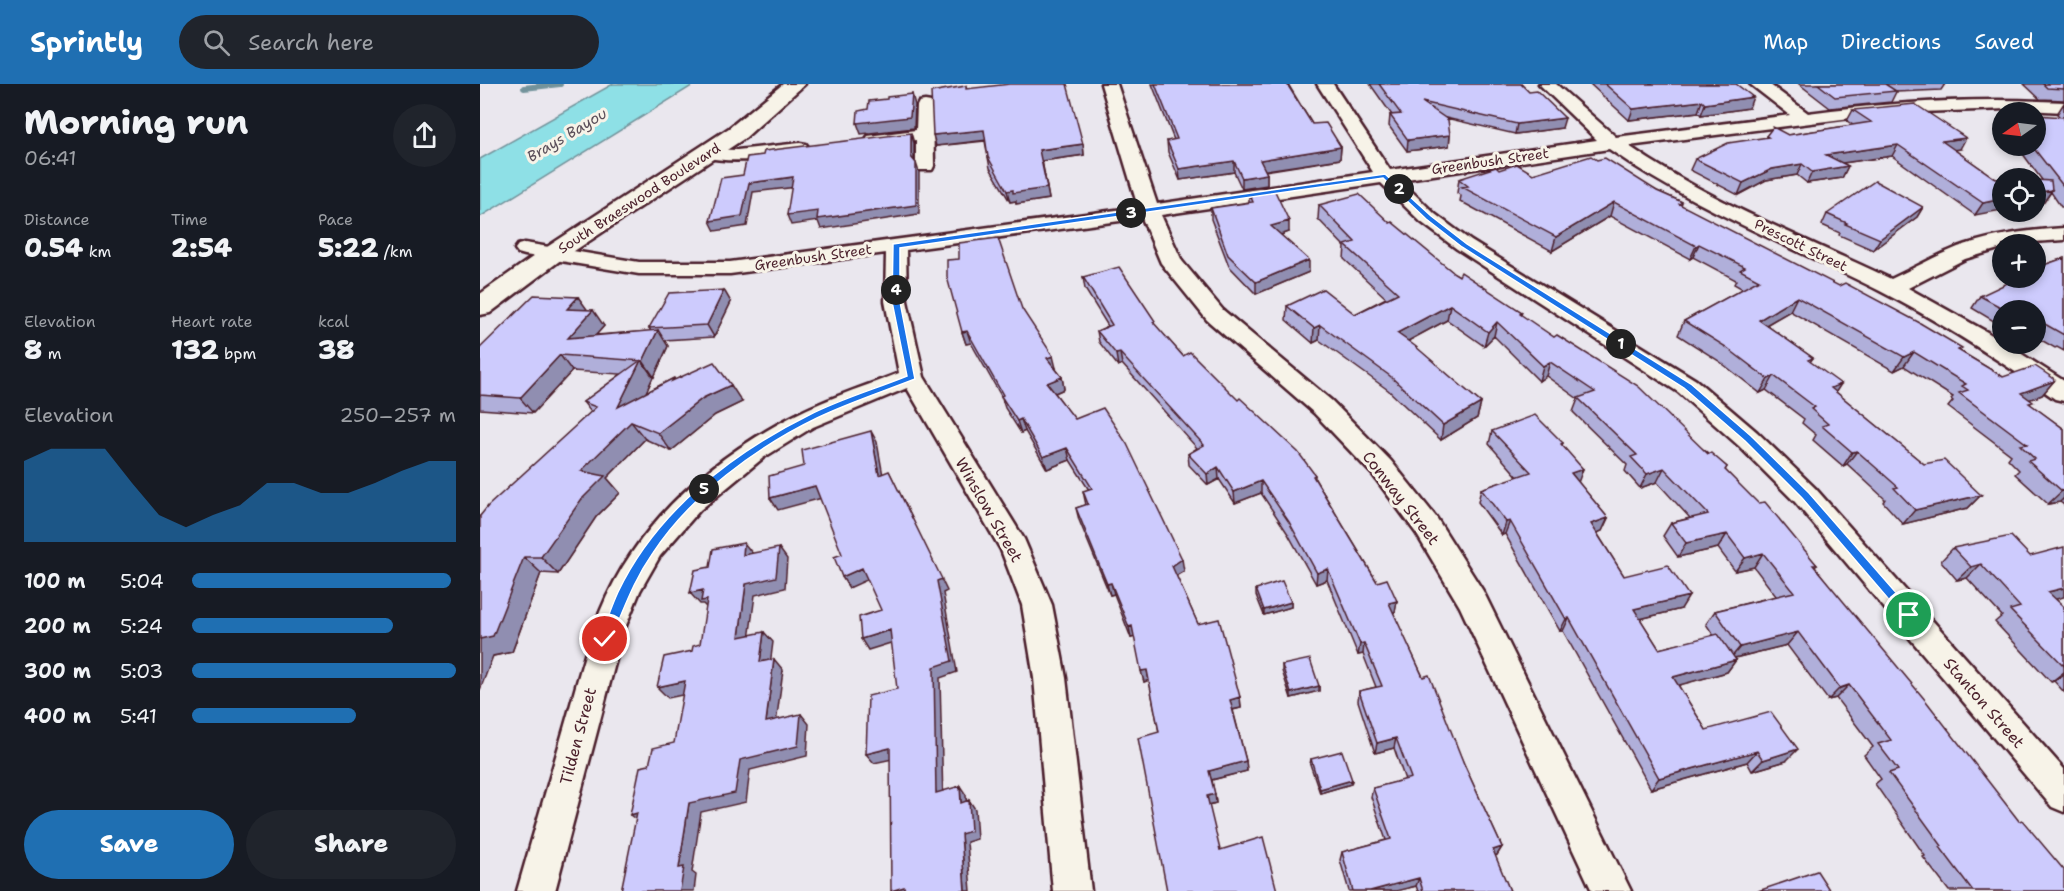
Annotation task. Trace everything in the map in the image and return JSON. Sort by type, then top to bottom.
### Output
[{"type":"main road","name":"South Braeswood Boulevard","points":[[480,281],[525,249],[729,117],[769,84]]},
{"type":"main road","name":"South Braeswood Boulevard","points":[[480,308],[553,254],[709,153],[759,116],[795,84]]},
{"type":"street","name":"Conway Street","points":[[1109,84],[1149,211],[1172,263],[1215,315],[1323,408],[1382,468],[1426,525],[1472,600],[1612,891]]},
{"type":"street","name":"Stanton Street","points":[[1325,84],[1385,176],[1428,218],[1464,245],[1688,386],[1748,439],[1805,495],[2064,795]]},
{"type":"street","name":"Prescott Street","points":[[1547,84],[1612,143],[1665,177],[1890,288],[2016,361],[2064,393]]},
{"type":"street","points":[[1758,84],[1804,118]]},
{"type":"street","points":[[1992,91],[2006,102]]},
{"type":"street","name":"Greenbush Street","points":[[525,249],[639,268],[730,268],[1804,118],[1890,108],[1992,105]]},
{"type":"street","points":[[925,106],[925,166]]},
{"type":"street","name":"Greenbush Street","points":[[2046,106],[2064,107]]},
{"type":"street","points":[[854,142],[925,134]]},
{"type":"street","points":[[709,153],[737,156],[819,146]]},
{"type":"street","points":[[1890,288],[1967,252],[2046,234],[2064,234]]},
{"type":"street","name":"Winslow Street","points":[[896,246],[896,302],[912,377],[1014,547],[1037,605],[1050,678],[1072,891]]},
{"type":"street","name":"Tilden Street","points":[[536,891],[605,639],[623,593],[650,548],[692,499],[734,465],[772,439],[814,416],[912,377]]},
{"type":"water","name":"Brays Bayou","points":[[613,84],[695,84],[480,217],[480,159]]},
{"type":"building","points":[[1010,84],[1067,84],[1083,144],[1039,150],[1047,188],[1013,193],[1013,190],[1007,191],[988,157],[984,130],[933,135],[931,92],[966,86],[966,89]]},
{"type":"building","points":[[1155,84],[1287,84],[1312,124],[1326,123],[1341,147],[1260,160],[1267,174],[1242,178],[1234,161],[1179,169],[1167,141],[1177,139]]},
{"type":"building","points":[[1379,84],[1521,84],[1529,92],[1537,91],[1565,118],[1517,124],[1422,102],[1448,120],[1450,135],[1408,140],[1390,115],[1401,114]]},
{"type":"building","points":[[1605,84],[1736,84],[1753,97],[1705,104],[1702,101],[1633,109]]},
{"type":"building","points":[[1818,84],[1885,84],[1896,91],[1835,97]]},
{"type":"building","points":[[2043,84],[2064,84],[2064,89],[2047,88]]},
{"type":"building","points":[[912,94],[910,117],[857,123],[858,111],[868,109],[869,101]]},
{"type":"building","points":[[1915,104],[1966,138],[1942,141],[1992,176],[1992,201],[1983,203],[1898,145],[1826,155],[1848,166],[1812,172],[1802,164],[1772,169],[1743,183],[1695,159],[1728,143],[1768,137],[1766,136],[1773,127],[1788,135],[1871,122],[1853,110]]},
{"type":"building","points":[[2046,116],[2064,117],[2064,187],[2040,156],[2046,156]]},
{"type":"building","points":[[911,133],[911,157],[916,163],[916,205],[817,219],[818,211],[787,215],[793,177],[749,183],[742,216],[710,221],[721,178],[743,175],[747,157],[763,155],[764,151]]},
{"type":"building","points":[[1591,156],[1597,160],[1605,158],[1657,191],[1682,202],[1679,204],[1839,286],[1845,283],[1920,323],[1962,348],[1958,350],[2003,377],[2035,366],[2053,378],[2054,381],[2021,393],[2033,402],[2029,403],[2064,429],[2064,490],[2062,491],[2028,461],[2035,459],[2020,445],[2027,444],[1959,393],[1968,390],[1962,386],[1966,384],[1914,352],[1904,357],[1797,297],[1759,320],[1813,358],[1808,360],[1841,384],[1831,388],[1924,464],[1944,460],[1981,495],[1915,510],[1894,488],[1898,487],[1857,451],[1852,452],[1822,426],[1828,424],[1811,409],[1815,407],[1774,376],[1768,379],[1726,347],[1684,321],[1759,280],[1740,270],[1745,267],[1699,244],[1696,246],[1614,202],[1556,237],[1462,187],[1468,186],[1459,179],[1496,167],[1499,170],[1517,164],[1533,174]]},
{"type":"building","points":[[1875,181],[1923,207],[1880,239],[1827,214]]},
{"type":"building","points":[[2046,181],[2051,181],[2052,190],[2046,191]]},
{"type":"building","points":[[1274,189],[1289,221],[1271,226],[1309,260],[1256,282],[1228,255],[1211,208],[1253,202],[1249,193]]},
{"type":"building","points":[[1359,194],[1390,223],[1392,222],[1454,273],[1459,276],[1461,272],[1522,312],[1520,314],[1554,337],[1557,335],[1638,386],[1708,454],[1711,453],[1727,467],[1725,470],[1758,503],[1765,502],[1817,565],[1813,565],[1926,701],[2019,821],[2022,820],[2064,870],[2064,891],[1973,891],[1889,773],[1898,770],[1878,744],[1891,740],[1849,685],[1840,688],[1798,632],[1740,647],[1715,611],[1794,592],[1763,553],[1745,558],[1727,534],[1686,543],[1671,523],[1708,514],[1664,468],[1647,474],[1631,457],[1637,455],[1578,398],[1595,392],[1550,362],[1543,366],[1497,322],[1488,332],[1450,305],[1397,333],[1481,403],[1443,425],[1390,376],[1320,325],[1314,328],[1287,306],[1323,289],[1355,314],[1398,293],[1345,245],[1355,242],[1319,205]]},
{"type":"building","points":[[998,238],[1022,309],[1053,356],[1047,358],[1062,377],[1047,383],[1075,419],[1103,408],[1127,444],[1182,559],[1172,566],[1198,624],[1219,619],[1240,697],[1230,700],[1246,761],[1209,771],[1215,794],[1207,796],[1220,850],[1263,837],[1277,891],[1167,891],[1138,738],[1159,732],[1147,670],[1141,671],[1132,626],[1129,627],[1111,583],[1107,584],[1076,508],[1088,504],[1083,491],[1092,488],[1067,448],[1043,457],[1021,419],[1017,421],[1001,396],[1003,395],[967,331],[962,332],[947,277],[947,260],[959,259],[959,243]]},
{"type":"building","points":[[2064,258],[2064,335],[2046,325],[2046,300],[1992,300],[1992,302],[1980,296],[1997,288],[2046,288],[2046,264]]},
{"type":"building","points":[[1119,267],[1155,321],[1153,322],[1183,356],[1190,352],[1238,400],[1240,398],[1298,452],[1315,475],[1313,476],[1377,582],[1387,579],[1397,601],[1389,603],[1423,677],[1429,675],[1464,764],[1502,847],[1493,850],[1510,891],[1423,891],[1419,878],[1370,891],[1353,891],[1342,852],[1391,839],[1373,788],[1411,778],[1396,738],[1377,743],[1359,691],[1382,686],[1364,643],[1360,644],[1328,569],[1317,573],[1289,522],[1261,481],[1234,492],[1218,467],[1207,474],[1188,454],[1204,445],[1120,353],[1116,354],[1097,331],[1112,325],[1083,277]]},
{"type":"building","points":[[724,290],[707,325],[649,328],[669,293]]},
{"type":"building","points":[[534,295],[578,297],[567,309],[593,310],[568,338],[658,330],[643,361],[560,355],[520,398],[480,395],[480,348]]},
{"type":"building","points":[[641,360],[618,407],[674,378],[672,381],[714,362],[731,385],[703,398],[658,433],[631,422],[581,471],[605,476],[581,500],[541,557],[524,557],[493,636],[480,639],[480,516],[488,506],[596,407],[583,402]]},
{"type":"building","points":[[1535,415],[1563,443],[1561,444],[1583,469],[1571,473],[1608,518],[1591,524],[1624,576],[1668,565],[1689,596],[1634,609],[1659,649],[1718,634],[1736,660],[1673,677],[1706,730],[1771,712],[1798,749],[1763,760],[1757,751],[1659,778],[1569,618],[1566,619],[1510,521],[1506,522],[1481,489],[1531,472],[1492,431]]},
{"type":"building","points":[[871,431],[879,475],[889,471],[942,579],[937,581],[952,661],[934,667],[936,793],[960,786],[961,803],[969,800],[971,831],[961,834],[965,891],[905,891],[904,887],[891,891],[890,748],[866,754],[868,696],[897,689],[890,630],[861,639],[859,617],[881,610],[862,568],[842,577],[834,557],[842,554],[815,486],[770,498],[769,476],[804,466],[802,450]]},
{"type":"building","points":[[2011,536],[2030,556],[2064,547],[2064,588],[2048,592],[2064,607],[2064,666],[2010,610],[2020,607],[1981,564],[1971,567],[1953,548]]},
{"type":"building","points":[[744,543],[743,555],[779,548],[776,577],[746,584],[739,637],[764,632],[760,662],[774,659],[766,722],[801,714],[798,746],[740,760],[735,793],[689,803],[679,868],[684,867],[680,891],[621,891],[637,813],[630,815],[640,767],[649,765],[653,748],[674,743],[685,681],[657,687],[664,657],[692,651],[693,646],[700,644],[707,600],[701,601],[703,590],[690,593],[695,570],[710,567],[713,549]]},
{"type":"building","points":[[1282,581],[1291,602],[1264,610],[1256,589]]},
{"type":"building","points":[[1310,659],[1319,686],[1291,693],[1282,665]]},
{"type":"building","points":[[1342,751],[1352,780],[1320,789],[1311,759]]},
{"type":"building","points":[[1817,871],[1830,891],[1758,891]]},
{"type":"waterway","points":[[524,88],[560,84]]},
{"type":"route","points":[[605,639],[623,593],[650,548],[692,499],[734,465],[772,439],[814,416],[912,377],[896,302],[896,246],[1385,176],[1428,218],[1464,245],[1688,386],[1748,439],[1805,495],[1909,615]]}]
